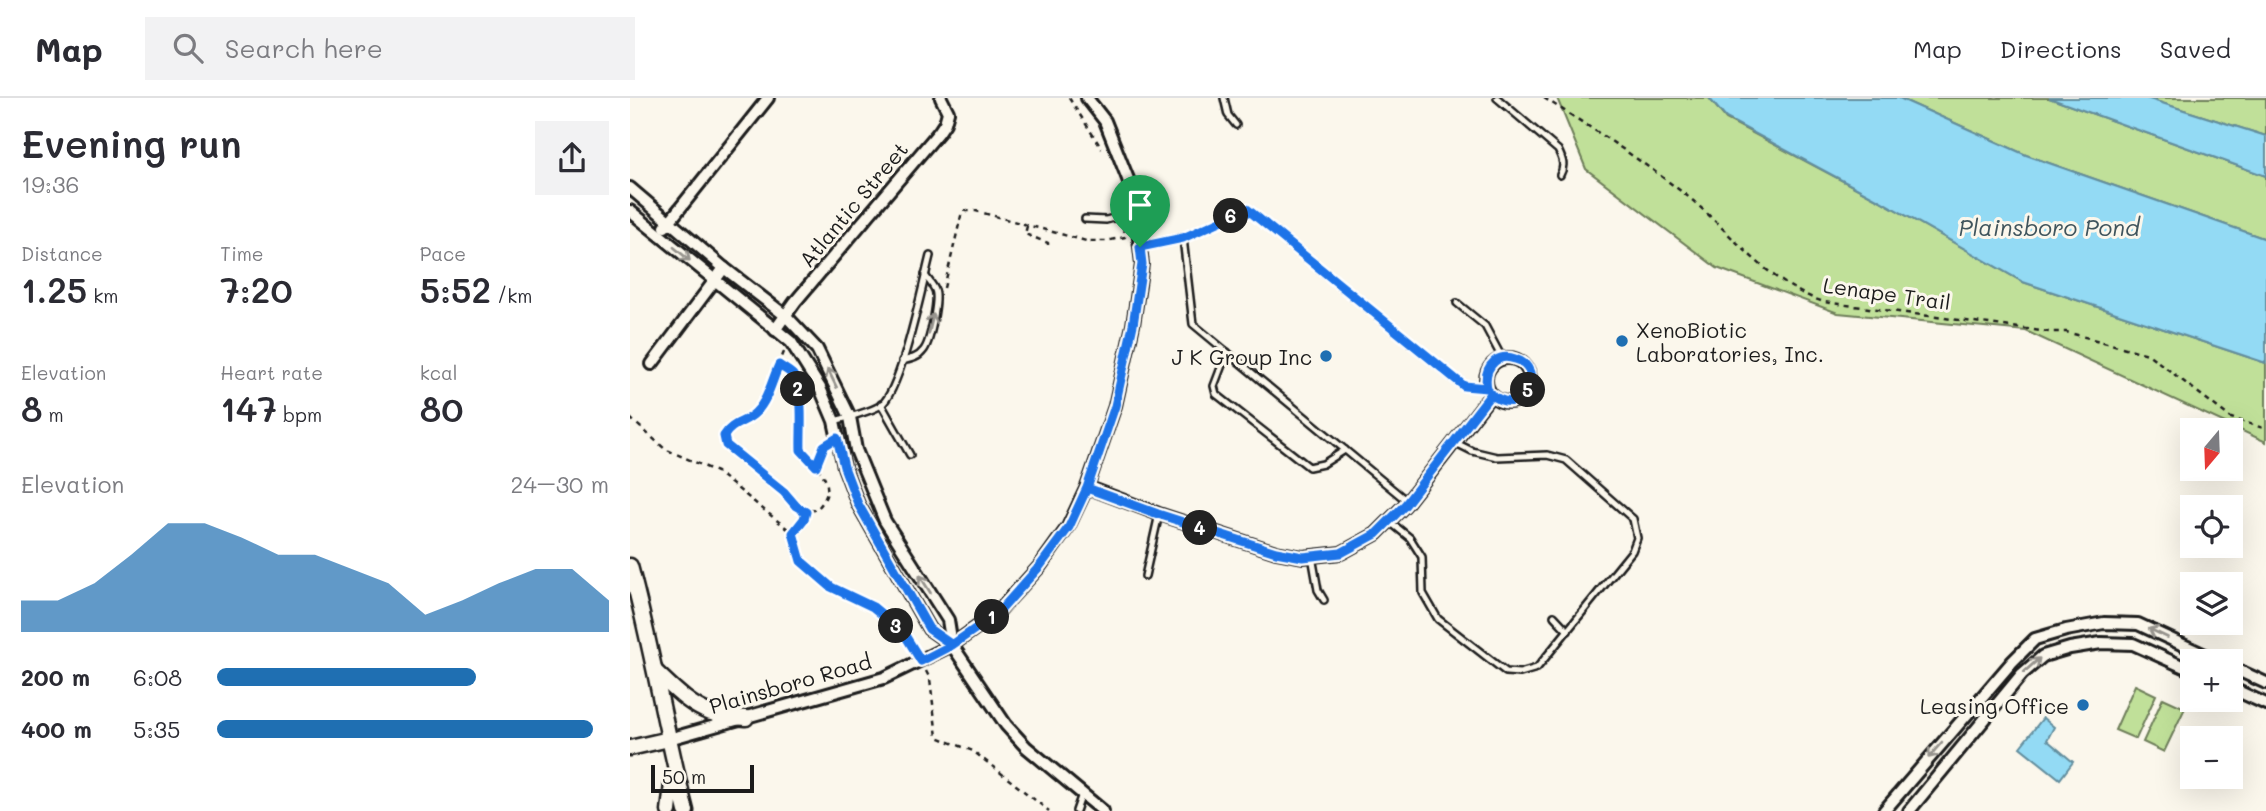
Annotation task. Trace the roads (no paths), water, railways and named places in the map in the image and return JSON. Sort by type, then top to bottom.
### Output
[{"type":"street","points":[[659,234],[768,98]]},
{"type":"street","name":"Plainsboro Road","points":[[669,739],[884,678],[952,645],[998,613],[1040,566],[1069,527],[1087,488],[1115,406],[1130,339],[1142,264],[1136,212],[1128,179],[1105,121],[1087,98]]},
{"type":"street","name":"Atlantic Street","points":[[775,330],[945,123],[948,112],[942,99]]},
{"type":"street","points":[[630,188],[724,268],[786,316],[817,349],[850,417],[856,450],[885,521],[948,620],[952,645]]},
{"type":"street","points":[[630,211],[791,342],[820,388],[834,421],[844,467],[858,504],[929,629],[952,645],[1006,725],[1026,747],[1103,811]]},
{"type":"street","points":[[652,364],[724,268]]},
{"type":"street","points":[[1510,357],[1522,362],[1527,368],[1531,383],[1523,397],[1512,402],[1498,400],[1489,391],[1485,380],[1493,363],[1510,357]]},
{"type":"street","points":[[1087,488],[1276,552],[1303,557],[1341,553],[1376,534],[1408,502],[1489,391]]},
{"type":"street","points":[[630,566],[648,630],[686,811]]},
{"type":"street","points":[[1884,811],[2012,662],[2035,639],[2104,623],[2138,624],[2192,649]]},
{"type":"street","points":[[1909,811],[2022,674],[2043,656],[2101,643],[2133,643],[2180,665]]},
{"type":"street","points":[[656,672],[699,708],[712,714],[746,718]]},
{"type":"street","points":[[2243,672],[2266,683]]},
{"type":"street","points":[[2243,693],[2266,704]]},
{"type":"street","points":[[630,748],[669,739]]},
{"type":"street","points":[[669,811],[674,764]]},
{"type":"lane","points":[[1224,98],[1228,115],[1236,125]]},
{"type":"lane","points":[[1497,98],[1558,150],[1563,161],[1560,175]]},
{"type":"lane","points":[[1140,247],[1183,238],[1247,209],[1464,386],[1489,391]]},
{"type":"lane","points":[[1085,219],[1106,220],[1136,212]]},
{"type":"lane","points":[[1183,238],[1193,324],[1408,502]]},
{"type":"lane","points":[[834,421],[881,404],[891,393],[930,256]]},
{"type":"lane","points":[[902,361],[914,358],[924,351],[928,340],[937,299],[935,290],[925,275]]},
{"type":"lane","points":[[1457,303],[1485,326],[1502,358]]},
{"type":"lane","points":[[1227,352],[1214,386],[1216,394],[1309,467],[1323,464],[1345,450]]},
{"type":"lane","points":[[881,404],[910,455]]},
{"type":"lane","points":[[1389,521],[1410,538],[1422,557],[1423,593],[1438,619],[1506,671],[1520,673],[1537,668],[1632,551],[1637,538],[1633,519],[1566,460],[1547,455],[1497,457],[1472,451],[1454,442]]},
{"type":"lane","points":[[1145,576],[1158,514]]},
{"type":"lane","points":[[1312,556],[1318,590],[1324,600]]},
{"type":"lane","points":[[1554,616],[1568,631]]},
{"type":"lane","points":[[1076,811],[1082,794]]},
{"type":"water","name":"Plainsboro Pond","points":[[1709,98],[1899,98],[2026,155],[2266,239],[2266,363],[2023,282],[1726,118]]},
{"type":"water","points":[[2049,98],[2146,98],[2266,136],[2266,176]]},
{"type":"water","points":[[2043,718],[2054,727],[2047,740],[2073,762],[2060,779],[2020,747]]},
{"type":"place","name":"XenoBiotic Laboratories, Inc.","points":[[1622,341]]},
{"type":"place","name":"J K Group Inc","points":[[1326,356]]},
{"type":"place","name":"Leasing Office","points":[[2083,705]]}]
